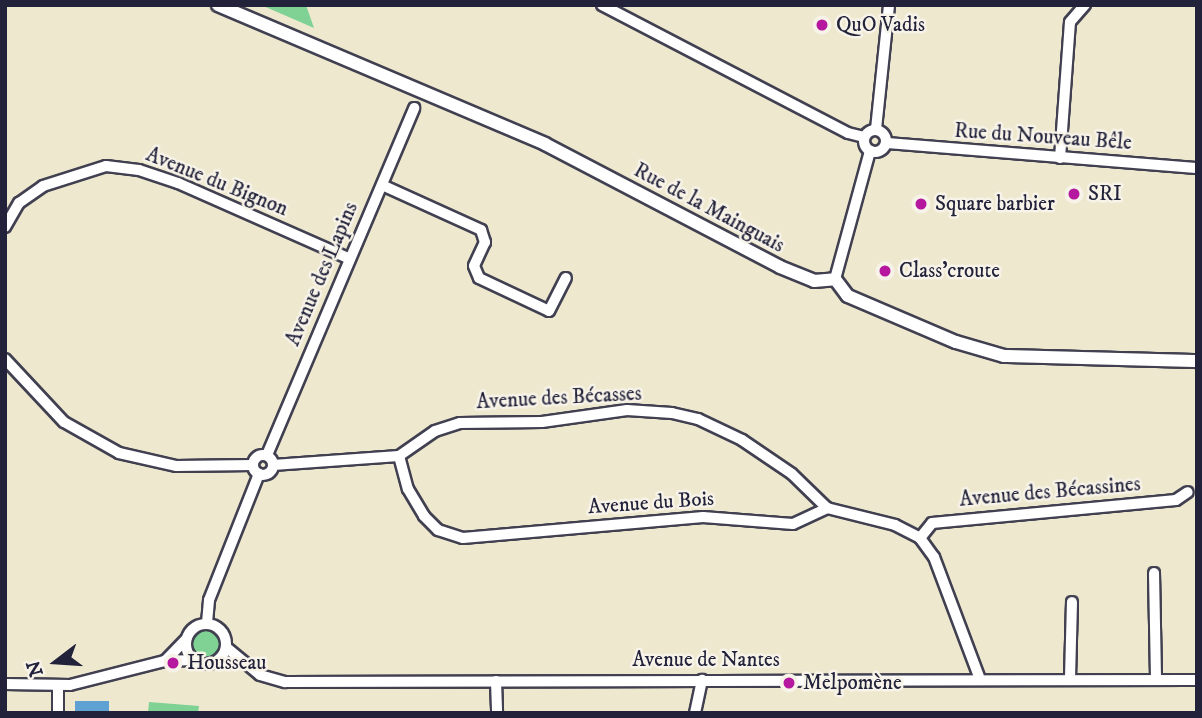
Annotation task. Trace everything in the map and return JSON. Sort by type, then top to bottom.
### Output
[{"type":"street","name":"Rue de la Mainguais","points":[[218,5],[545,144],[780,267],[814,281],[835,279]]},
{"type":"street","points":[[603,5],[848,133],[864,137],[876,130]]},
{"type":"street","points":[[876,130],[888,5]]},
{"type":"street","points":[[1060,158],[1070,22],[1085,5]]},
{"type":"street","name":"Avenue des Lapins","points":[[267,455],[348,258],[414,108]]},
{"type":"street","points":[[870,151],[880,151],[886,143],[883,133],[876,130]]},
{"type":"street","points":[[864,137],[870,151],[835,279],[848,296],[956,342],[1003,356],[1197,361]]},
{"type":"street","name":"Rue du Nouveau Bêle","points":[[886,143],[1197,168]]},
{"type":"street","name":"Avenue du Bignon","points":[[5,226],[19,203],[43,186],[106,166],[139,170],[178,183],[348,258]]},
{"type":"street","points":[[382,185],[481,230],[485,242],[474,266],[479,278],[549,311],[566,278]]},
{"type":"street","points":[[5,359],[64,422],[119,453],[176,466],[268,473],[273,465]]},
{"type":"street","name":"Avenue des Bécasses","points":[[400,456],[435,430],[460,423],[541,422],[627,410],[672,414],[698,419],[743,440],[792,474],[827,508]]},
{"type":"street","points":[[206,623],[209,600],[256,470],[257,457],[267,455],[273,465]]},
{"type":"street","points":[[273,465],[400,456]]},
{"type":"street","name":"Avenue du Bois","points":[[400,456],[408,489],[424,516],[438,530],[463,538],[703,517],[793,524],[827,508]]},
{"type":"street","name":"Avenue des Bécassines","points":[[920,538],[932,523],[1176,500],[1188,492]]},
{"type":"street","points":[[827,508],[895,525],[920,538],[947,582],[979,677]]},
{"type":"street","points":[[1154,573],[1156,679]]},
{"type":"street","points":[[1070,678],[1072,602]]},
{"type":"street","points":[[5,684],[58,685],[165,661],[216,662],[226,647],[219,628],[206,623],[193,628],[165,661]]},
{"type":"street","points":[[186,639],[193,660]]},
{"type":"street","name":"Avenue de Nantes","points":[[226,647],[260,675],[285,682],[979,677],[1197,680]]},
{"type":"street","points":[[695,713],[702,680]]},
{"type":"street","points":[[496,681],[497,713]]},
{"type":"street","points":[[58,685],[58,713]]},
{"type":"green space","points":[[261,5],[306,5],[314,28]]},
{"type":"green space","points":[[206,627],[218,632],[223,644],[218,656],[206,661],[194,656],[189,644],[194,632]]},
{"type":"green space","points":[[149,702],[199,706],[198,713],[148,713]]},
{"type":"water","points":[[75,701],[109,701],[109,713],[75,713]]},
{"type":"place","name":"QuO Vadis","points":[[822,25]]},
{"type":"place","name":"SRI","points":[[1074,194]]},
{"type":"place","name":"Square barbier","points":[[921,204]]},
{"type":"place","name":"Class'croute","points":[[885,271]]},
{"type":"place","name":"Housseau","points":[[173,663]]},
{"type":"place","name":"Melpomène","points":[[789,683]]}]
